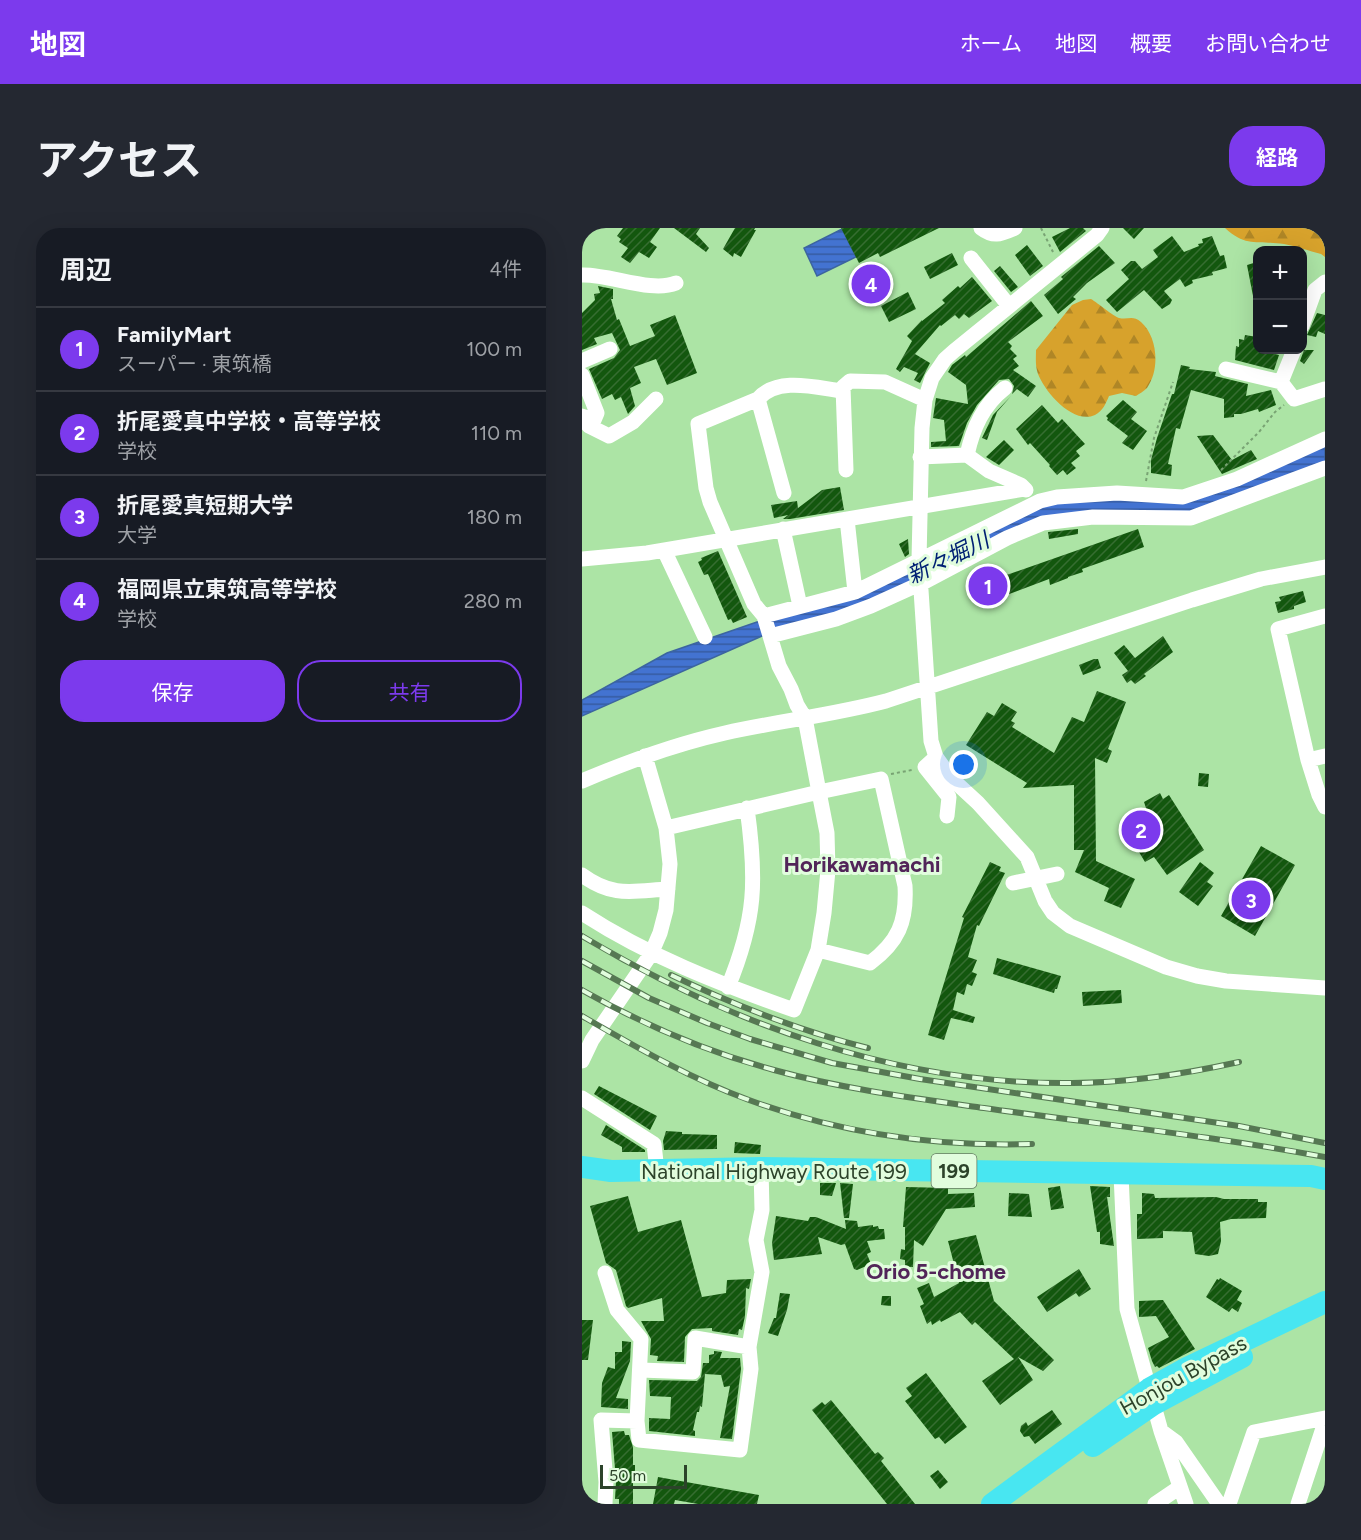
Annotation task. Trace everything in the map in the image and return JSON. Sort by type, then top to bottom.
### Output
[{"type":"highway","name":"National Highway Route 199","points":[[582,1167],[611,1171],[761,1168],[1311,1176],[1325,1179]]},
{"type":"highway","name":"Honjou Bypass","points":[[1014,1504],[1084,1452],[1187,1368],[1325,1302]]},
{"type":"highway","name":"Honjou Bypass","points":[[992,1504],[1151,1396],[1325,1318]]},
{"type":"street","points":[[981,228],[993,235],[1000,235],[1015,228]]},
{"type":"street","points":[[947,816],[949,797],[931,762],[920,582],[920,457],[926,400],[932,378],[945,359],[1097,235],[1102,228]]},
{"type":"street","points":[[971,258],[1009,306]]},
{"type":"street","points":[[582,275],[607,277],[659,287],[676,283]]},
{"type":"street","points":[[1307,312],[1315,290],[1325,282]]},
{"type":"street","points":[[582,361],[609,349]]},
{"type":"street","points":[[1281,382],[1292,354]]},
{"type":"street","points":[[1226,369],[1281,382],[1294,399],[1325,389]]},
{"type":"street","points":[[582,375],[597,413],[594,420],[582,417]]},
{"type":"street","points":[[846,470],[843,387],[850,381],[885,382],[926,400]]},
{"type":"street","points":[[582,913],[651,954],[728,987],[794,1010],[818,950],[828,870],[827,833],[805,718],[779,666],[767,626],[754,604],[725,540],[706,488],[698,424],[758,399],[763,392],[790,384],[843,391]]},
{"type":"street","points":[[967,456],[981,413],[991,399],[1005,388]]},
{"type":"street","points":[[582,417],[589,426],[609,436],[633,422],[656,399]]},
{"type":"street","points":[[758,399],[784,493]]},
{"type":"street","points":[[767,626],[800,606],[855,592],[1040,501],[1057,497],[1117,493],[1183,497],[1237,479],[1325,439]]},
{"type":"street","points":[[920,457],[967,456],[989,471],[1021,485],[1040,501]]},
{"type":"street","points":[[767,626],[850,614],[1043,523],[1094,517],[1191,518],[1325,468]]},
{"type":"street","points":[[582,559],[644,554],[1024,489]]},
{"type":"street","points":[[1140,518],[1142,496]]},
{"type":"street","points":[[847,519],[855,592]]},
{"type":"street","points":[[783,529],[800,606]]},
{"type":"street","points":[[664,550],[705,637]]},
{"type":"street","points":[[582,781],[645,756],[727,733],[855,709],[927,688],[1232,588],[1262,579],[1325,567]]},
{"type":"street","points":[[1325,616],[1278,629],[1308,760],[1325,807]]},
{"type":"street","points":[[582,1060],[592,1040],[651,954],[666,910],[670,864],[666,828],[645,756]]},
{"type":"street","points":[[1308,760],[1325,756]]},
{"type":"street","points":[[931,762],[978,803],[1027,857],[1045,901],[1053,913],[1070,926],[1166,967],[1197,976],[1226,981],[1325,988]]},
{"type":"street","points":[[666,828],[880,778],[905,886],[906,901],[899,929],[886,950],[870,963],[818,950]]},
{"type":"street","points":[[728,987],[749,928],[753,895],[754,867],[747,808]]},
{"type":"street","points":[[1013,883],[1057,874]]},
{"type":"street","points":[[582,875],[605,890],[616,892],[668,889]]},
{"type":"street","points":[[582,1098],[654,1144],[657,1171]]},
{"type":"street","points":[[605,1273],[617,1310],[641,1339],[637,1421],[639,1440],[740,1450],[751,1370],[749,1347],[762,1272],[756,1240],[762,1210],[761,1168]]},
{"type":"street","points":[[1121,1174],[1127,1309],[1161,1431],[1185,1504]]},
{"type":"street","points":[[641,1370],[693,1372],[695,1338],[749,1347]]},
{"type":"street","points":[[605,1504],[606,1482],[601,1420],[637,1421]]},
{"type":"street","points":[[1229,1504],[1254,1432],[1325,1420],[1298,1504]]},
{"type":"street","points":[[1161,1431],[1176,1442],[1219,1504]]},
{"type":"street","points":[[1155,1504],[1180,1487]]},
{"type":"path","points":[[1041,228],[1047,240]]},
{"type":"path","points":[[1142,496],[1154,438],[1173,382]]},
{"type":"path","points":[[1205,491],[1211,479],[1275,412]]},
{"type":"path","points":[[880,778],[931,762]]},
{"type":"green space","points":[[1225,228],[1325,228],[1325,257],[1307,250],[1307,246],[1246,241]]},
{"type":"green space","points":[[1091,299],[1113,315],[1119,318],[1133,318],[1147,328],[1154,345],[1155,363],[1147,388],[1136,396],[1122,393],[1109,396],[1100,411],[1087,417],[1069,411],[1053,398],[1037,371],[1036,350],[1072,305]]},
{"type":"water","points":[[842,229],[856,257],[817,276],[804,248]]},
{"type":"water","name":"新々堀川","points":[[1325,444],[1325,463],[1198,512],[1058,516],[868,604],[762,636],[582,716],[582,700],[667,653],[757,622],[823,603],[1037,506],[1103,497],[1160,502]]},
{"type":"building","points":[[623,228],[660,228],[650,242],[657,247],[649,258],[639,252],[630,263],[621,257],[628,248],[619,242],[621,239],[617,236]]},
{"type":"building","points":[[674,228],[700,228],[696,234],[709,248],[706,252]]},
{"type":"building","points":[[735,228],[755,228],[756,230],[741,257],[734,253],[733,257],[723,249]]},
{"type":"building","points":[[841,228],[939,228],[880,257],[878,253],[859,263]]},
{"type":"building","points":[[1070,228],[1083,228],[1086,231],[1060,252],[1052,237]]},
{"type":"building","points":[[1123,228],[1144,228],[1134,239]]},
{"type":"building","points":[[1172,236],[1184,252],[1199,246],[1198,244],[1203,243],[1202,239],[1212,236],[1220,256],[1224,255],[1227,268],[1212,272],[1213,275],[1192,280],[1193,283],[1185,287],[1180,279],[1164,291],[1172,300],[1162,309],[1144,290],[1117,312],[1106,300],[1129,279],[1121,270],[1131,261],[1135,261],[1142,269],[1158,257],[1153,250]]},
{"type":"building","points":[[1027,245],[1043,266],[1030,276],[1015,255]]},
{"type":"building","points":[[1099,246],[1115,263],[1087,283],[1073,297],[1076,299],[1058,314],[1044,295],[1063,279],[1061,277]]},
{"type":"building","points":[[952,253],[958,265],[930,279],[924,267]]},
{"type":"building","points":[[1253,263],[1253,296],[1247,265]]},
{"type":"building","points":[[1000,266],[1018,287],[1011,292],[994,271]]},
{"type":"building","points":[[972,277],[992,301],[969,318],[964,314],[959,319],[955,315],[940,325],[915,354],[930,363],[920,383],[914,380],[918,373],[904,367],[900,372],[896,369],[912,341],[907,336],[922,320],[945,303],[942,300]]},
{"type":"building","points":[[598,286],[613,289],[613,299],[611,299],[617,320],[619,319],[630,346],[655,336],[650,325],[675,315],[697,373],[667,385],[656,359],[634,367],[641,383],[630,388],[635,406],[628,414],[621,397],[615,400],[612,394],[602,399],[589,369],[614,358],[620,350],[612,333],[594,338],[597,344],[582,350],[582,313],[595,300],[594,294],[600,293]]},
{"type":"building","points":[[908,292],[916,309],[889,322],[881,306]]},
{"type":"building","points":[[1031,301],[1043,316],[1008,342],[1012,346],[1010,349],[1017,356],[1013,359],[1019,366],[1013,370],[1036,386],[1028,397],[1017,389],[1012,394],[1014,386],[1009,379],[999,380],[977,405],[967,423],[959,446],[931,447],[931,442],[946,441],[944,420],[933,418],[936,398],[968,404],[966,385],[948,372],[952,365],[965,355],[966,357]]},
{"type":"building","points":[[1317,313],[1325,315],[1325,334],[1318,331],[1316,337],[1307,335]]},
{"type":"building","points":[[1245,335],[1253,336],[1253,354],[1279,355],[1274,370],[1235,360],[1239,339],[1244,340]]},
{"type":"building","points":[[1307,350],[1314,350],[1304,364],[1300,361],[1303,354],[1307,354]]},
{"type":"building","points":[[1181,365],[1190,367],[1189,369],[1216,372],[1215,376],[1248,384],[1246,396],[1271,390],[1276,405],[1259,412],[1258,409],[1224,418],[1224,399],[1191,390],[1180,429],[1176,428],[1168,464],[1172,465],[1171,476],[1151,473],[1151,460],[1157,438],[1172,394],[1174,394]]},
{"type":"building","points":[[1011,396],[997,412],[987,440],[982,438],[993,415]]},
{"type":"building","points":[[1123,400],[1137,412],[1131,419],[1147,431],[1133,450],[1122,443],[1128,436],[1107,420],[1106,416]]},
{"type":"building","points":[[1042,405],[1058,423],[1062,419],[1085,444],[1076,451],[1080,456],[1071,463],[1076,468],[1067,475],[1063,470],[1057,475],[1016,429]]},
{"type":"building","points":[[1213,435],[1232,460],[1251,450],[1257,459],[1222,474],[1197,436]]},
{"type":"building","points":[[1004,440],[1014,450],[999,465],[986,457]]},
{"type":"building","points":[[840,487],[844,510],[790,519],[783,519],[788,515],[774,518],[771,505],[797,501],[798,508],[822,490]]},
{"type":"building","points":[[1078,529],[1078,534],[1049,539],[1048,532]]},
{"type":"building","points":[[1138,529],[1144,547],[1082,569],[1083,572],[1050,585],[1049,579],[985,603],[976,576],[992,571],[995,579]]},
{"type":"building","points":[[908,539],[909,554],[905,557],[899,544]]},
{"type":"building","points":[[718,551],[747,617],[733,623],[731,619],[728,620],[708,574],[704,575],[698,562],[702,560],[701,558]]},
{"type":"building","points":[[1303,591],[1306,602],[1294,606],[1294,609],[1278,613],[1275,602],[1281,601],[1279,597]]},
{"type":"building","points":[[1163,636],[1173,652],[1144,674],[1146,676],[1135,684],[1131,680],[1127,683],[1122,675],[1128,671],[1114,653],[1124,645],[1135,658]]},
{"type":"building","points":[[1098,659],[1101,668],[1083,675],[1079,665]]},
{"type":"building","points":[[1097,691],[1126,702],[1108,749],[1112,751],[1107,763],[1095,758],[1096,861],[1135,879],[1121,908],[1104,901],[1109,888],[1075,872],[1084,850],[1074,850],[1074,785],[1023,788],[1027,783],[966,745],[987,712],[994,716],[1002,703],[1017,712],[1011,721],[1015,723],[1012,727],[1054,753],[1072,717],[1084,722]]},
{"type":"building","points":[[1199,773],[1209,774],[1208,787],[1198,786]]},
{"type":"building","points":[[1160,793],[1163,799],[1169,795],[1204,850],[1167,875],[1154,857],[1145,862],[1139,852],[1147,847],[1137,833],[1151,823],[1144,802]]},
{"type":"building","points":[[1261,846],[1295,865],[1255,936],[1221,916]]},
{"type":"building","points":[[990,862],[1001,867],[999,871],[1005,873],[979,926],[977,925],[968,957],[977,960],[972,972],[977,974],[972,986],[967,984],[964,995],[957,992],[953,1010],[975,1017],[973,1023],[951,1018],[944,1040],[928,1035],[964,918],[962,917]]},
{"type":"building","points":[[1200,862],[1214,873],[1207,882],[1213,886],[1198,906],[1179,892]]},
{"type":"building","points":[[997,958],[1061,976],[1057,989],[1054,993],[993,974]]},
{"type":"building","points":[[1121,990],[1122,1003],[1083,1006],[1082,992]]},
{"type":"building","points":[[599,1086],[657,1116],[650,1130],[594,1094]]},
{"type":"building","points":[[606,1125],[645,1152],[622,1152],[622,1147],[601,1135]]},
{"type":"building","points":[[666,1131],[717,1135],[717,1149],[664,1150],[663,1141]]},
{"type":"building","points":[[735,1142],[761,1145],[760,1154],[734,1153]]},
{"type":"building","points":[[820,1183],[836,1183],[832,1196],[820,1195]]},
{"type":"building","points":[[840,1183],[853,1184],[849,1218],[844,1218]]},
{"type":"building","points":[[1060,1186],[1064,1208],[1051,1210],[1048,1188]]},
{"type":"building","points":[[1090,1186],[1110,1187],[1110,1197],[1107,1197],[1114,1246],[1100,1244],[1100,1232],[1097,1232]]},
{"type":"building","points":[[906,1187],[948,1188],[948,1194],[974,1193],[975,1207],[946,1209],[923,1246],[914,1240],[913,1267],[905,1267],[905,1260],[900,1259],[901,1249],[905,1250],[905,1227],[903,1227]]},
{"type":"building","points":[[1009,1193],[1029,1194],[1032,1217],[1008,1216]]},
{"type":"building","points":[[1142,1193],[1154,1194],[1155,1198],[1258,1199],[1258,1202],[1267,1202],[1266,1218],[1231,1219],[1220,1222],[1221,1241],[1218,1254],[1209,1256],[1195,1254],[1192,1232],[1163,1231],[1163,1238],[1137,1239],[1137,1214],[1142,1214]]},
{"type":"building","points":[[628,1196],[638,1232],[681,1220],[702,1297],[726,1293],[727,1280],[751,1279],[749,1289],[746,1288],[745,1316],[742,1330],[739,1329],[738,1335],[712,1331],[712,1328],[692,1329],[685,1337],[684,1362],[657,1361],[658,1356],[650,1355],[651,1339],[641,1321],[664,1321],[662,1298],[628,1308],[626,1306],[616,1270],[606,1263],[590,1206]]},
{"type":"building","points":[[776,1216],[808,1221],[810,1217],[816,1217],[846,1229],[845,1220],[857,1221],[858,1227],[873,1225],[873,1227],[878,1226],[879,1229],[884,1229],[885,1239],[867,1241],[871,1252],[867,1254],[871,1264],[857,1270],[854,1269],[845,1244],[841,1245],[818,1237],[822,1254],[774,1260],[772,1243]]},
{"type":"building","points":[[976,1235],[994,1301],[1054,1360],[1043,1371],[1018,1357],[1033,1380],[1000,1405],[982,1381],[1014,1359],[975,1322],[972,1325],[960,1312],[941,1322],[940,1320],[932,1325],[931,1321],[927,1324],[920,1306],[924,1304],[917,1288],[929,1283],[934,1297],[959,1283],[948,1241]]},
{"type":"building","points":[[1079,1269],[1091,1289],[1079,1297],[1076,1293],[1047,1312],[1037,1297]]},
{"type":"building","points":[[1220,1278],[1242,1291],[1237,1300],[1242,1303],[1238,1312],[1232,1308],[1229,1312],[1206,1297],[1217,1279]]},
{"type":"building","points":[[780,1293],[790,1294],[778,1336],[768,1333],[776,1318]]},
{"type":"building","points":[[882,1296],[891,1296],[891,1306],[881,1305]]},
{"type":"building","points":[[1163,1300],[1195,1349],[1159,1368],[1155,1367],[1148,1348],[1169,1337],[1156,1316],[1139,1317],[1139,1301]]},
{"type":"building","points":[[582,1320],[593,1320],[588,1360],[582,1360]]},
{"type":"building","points":[[622,1341],[631,1342],[630,1361],[616,1398],[628,1399],[628,1409],[601,1407],[602,1383],[608,1367],[615,1369],[615,1352],[622,1352]]},
{"type":"building","points":[[714,1351],[722,1352],[720,1358],[740,1358],[741,1369],[732,1439],[720,1438],[730,1386],[724,1387],[721,1375],[705,1374],[702,1407],[700,1406],[697,1412],[693,1430],[695,1436],[649,1431],[649,1418],[670,1419],[671,1397],[650,1396],[649,1380],[697,1381],[701,1377],[703,1363],[709,1363],[709,1355],[714,1354]]},
{"type":"building","points":[[926,1373],[967,1427],[945,1444],[939,1437],[935,1439],[905,1401],[912,1396],[906,1388]]},
{"type":"building","points":[[831,1400],[875,1454],[878,1452],[884,1458],[881,1461],[915,1504],[887,1504],[812,1410],[822,1402],[825,1405]]},
{"type":"building","points":[[1052,1410],[1062,1424],[1035,1444],[1029,1436],[1024,1437],[1020,1431],[1021,1426],[1026,1422],[1028,1426]]},
{"type":"building","points":[[624,1431],[625,1435],[629,1435],[633,1447],[635,1473],[633,1473],[633,1504],[619,1504],[619,1499],[615,1499],[616,1481],[612,1432]]},
{"type":"building","points":[[938,1470],[948,1482],[940,1489],[930,1476]]},
{"type":"building","points":[[658,1477],[759,1495],[757,1504],[698,1504],[675,1500],[674,1504],[653,1504]]},
{"type":"railway","points":[[582,936],[638,968],[756,1022],[880,1061],[943,1073],[1007,1081],[1072,1083],[1156,1077],[1239,1062]]},
{"type":"railway","points":[[582,961],[649,998],[707,1023],[750,1039],[832,1063],[920,1079],[1239,1126],[1325,1143]]},
{"type":"railway","points":[[671,975],[768,1016],[817,1034],[868,1048]]},
{"type":"railway","points":[[582,990],[651,1026],[700,1046],[749,1063],[826,1083],[905,1097],[1198,1136],[1325,1157]]},
{"type":"railway","points":[[582,1016],[643,1051],[727,1092],[818,1121],[889,1136],[924,1140],[1032,1144]]},
{"type":"place","name":"福岡県立東筑高等学校","points":[[871,284]]},
{"type":"place","name":"FamilyMart","points":[[988,586]]},
{"type":"place","name":"折尾愛真中学校・高等学校","points":[[1141,830]]},
{"type":"place","name":"折尾愛真短期大学","points":[[1251,900]]},
{"type":"district","name":"Horikawamachi","points":[[862,864]]},
{"type":"district","name":"Orio 5-chome","points":[[936,1271]]}]
